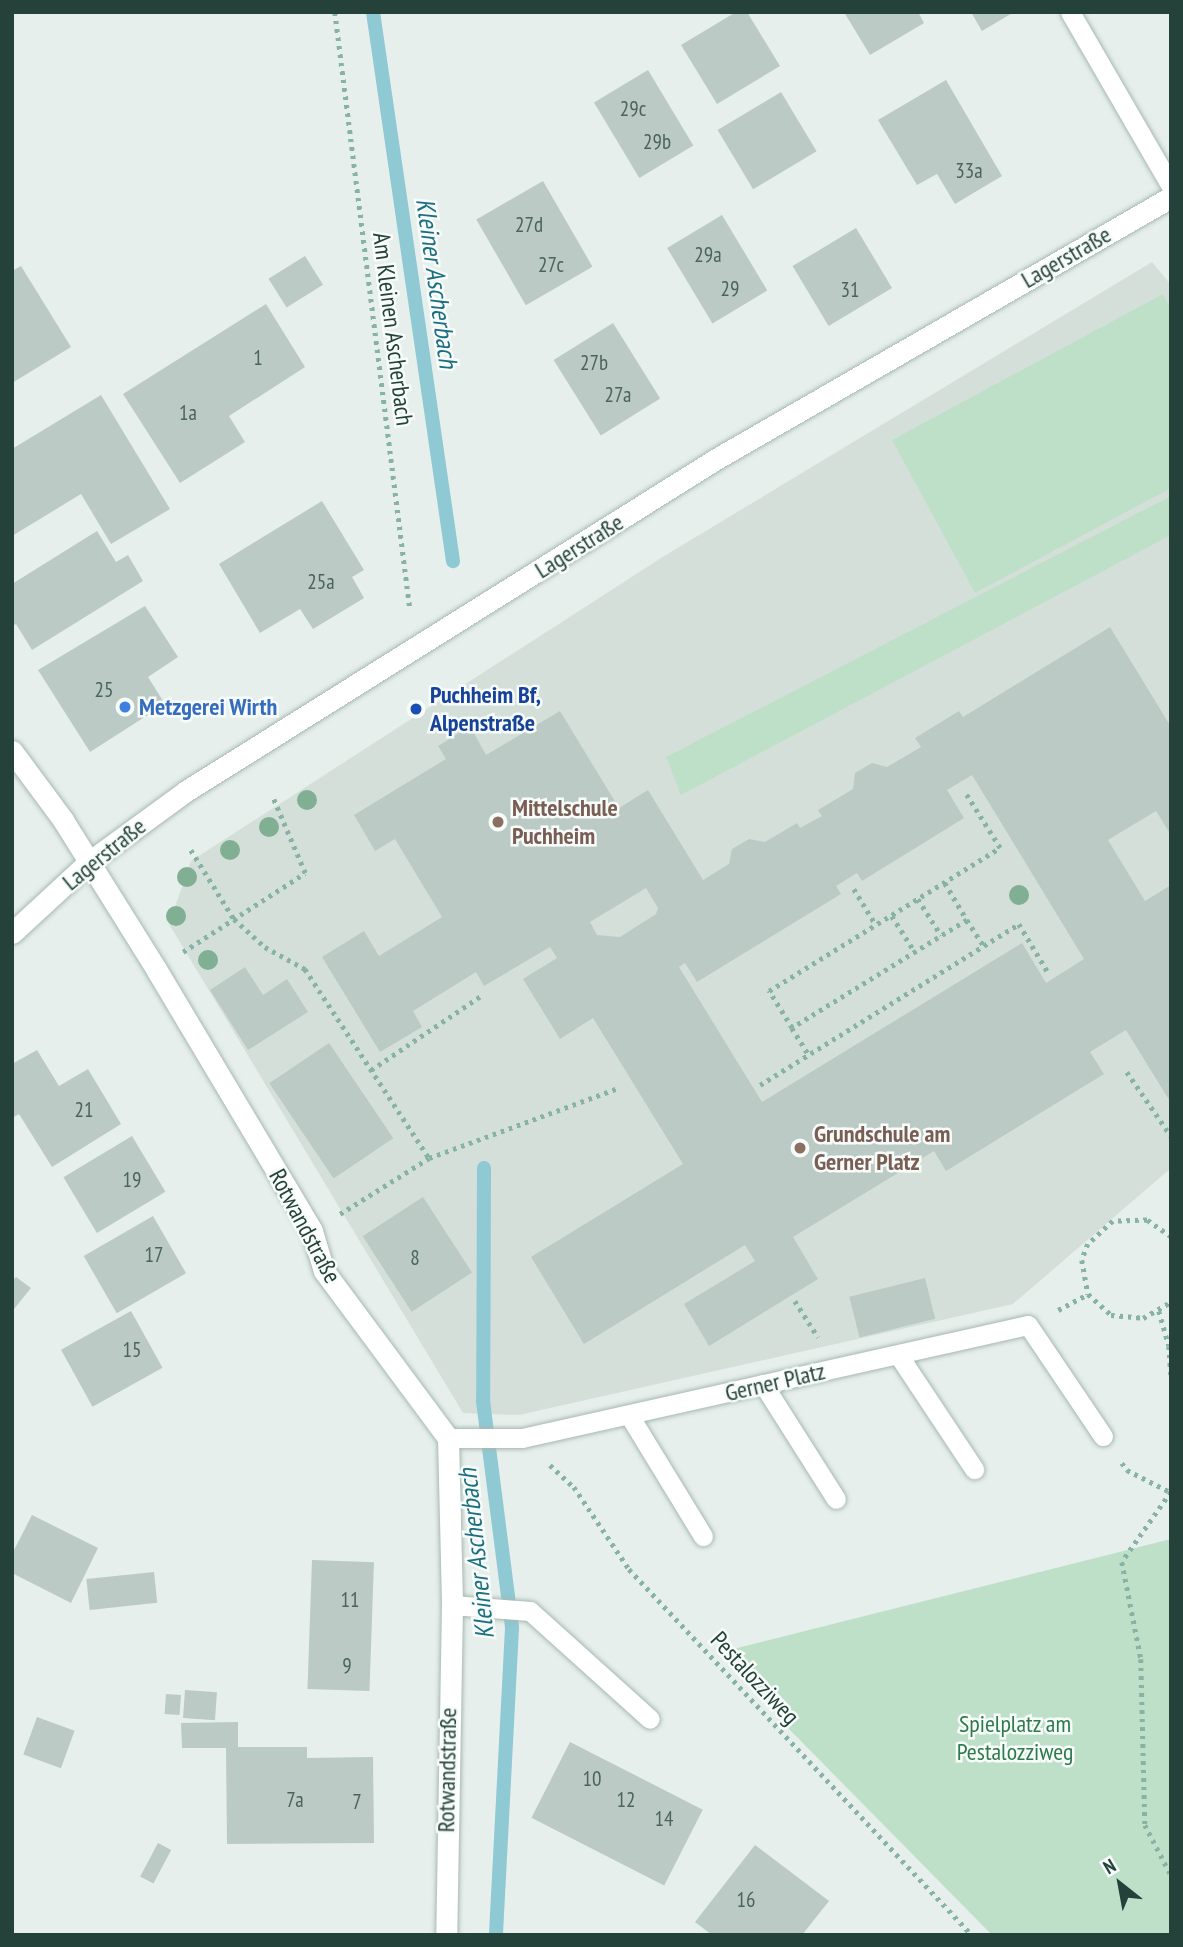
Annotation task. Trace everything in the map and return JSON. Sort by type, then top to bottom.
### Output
[{"type":"street","name":"Lagerstraße","points":[[12,933],[89,862],[186,791],[716,459],[1171,197]]},
{"type":"street","name":"Rotwandstraße","points":[[12,751],[89,862],[156,969],[312,1231],[324,1271],[448,1438],[453,1605],[446,1935]]},
{"type":"lane","points":[[1070,12],[1171,186]]},
{"type":"lane","name":"Gerner Platz","points":[[448,1438],[522,1438],[899,1356],[1028,1325],[1102,1436]]},
{"type":"lane","points":[[899,1356],[974,1469]]},
{"type":"lane","points":[[763,1384],[836,1499]]},
{"type":"lane","points":[[629,1415],[703,1536]]},
{"type":"lane","points":[[453,1605],[530,1611],[650,1719]]},
{"type":"path","name":"Am Kleinen Ascherbach","points":[[335,12],[416,649]]},
{"type":"path","points":[[808,1054],[769,991],[1000,848],[966,794]]},
{"type":"path","points":[[156,969],[305,873],[273,798]]},
{"type":"path","points":[[191,850],[234,919],[265,947],[305,969],[429,1158]]},
{"type":"path","points":[[945,883],[984,946]]},
{"type":"path","points":[[853,889],[876,925]]},
{"type":"path","points":[[918,899],[941,935]]},
{"type":"path","points":[[892,916],[915,952]]},
{"type":"path","points":[[792,1028],[967,920]]},
{"type":"path","points":[[760,1085],[1019,924],[1049,974]]},
{"type":"path","points":[[371,1070],[482,995]]},
{"type":"path","points":[[1127,1072],[1171,1136]]},
{"type":"path","points":[[312,1231],[429,1158],[618,1088]]},
{"type":"path","points":[[1170,1236],[1147,1220],[1113,1222],[1088,1244],[1082,1260],[1085,1286],[1098,1307],[1127,1319],[1159,1311],[1171,1302]]},
{"type":"path","points":[[794,1301],[838,1368]]},
{"type":"path","points":[[1159,1311],[1169,1346],[1171,1378]]},
{"type":"path","points":[[1102,1436],[1127,1470],[1171,1492],[1122,1563],[1141,1659],[1147,1770],[1145,1825],[1171,1875]]},
{"type":"path","name":"Pestalozziweg","points":[[522,1438],[574,1487],[629,1569],[972,1935]]},
{"type":"shaded area","points":[[1152,262],[1171,285],[1171,1168],[1013,1304],[519,1415],[463,1413],[169,924],[191,861],[661,558]]},
{"type":"green space","points":[[1163,294],[1171,309],[1171,488],[975,593],[892,440]]},
{"type":"green space","points":[[1171,496],[1171,535],[681,795],[666,757]]},
{"type":"green space","name":"Spielplatz am Pestalozziweg","points":[[1171,1539],[1171,1935],[992,1935],[787,1727],[721,1652]]},
{"type":"building","points":[[736,12],[747,12],[780,66],[717,104],[681,45]]},
{"type":"building","points":[[844,12],[918,12],[924,23],[870,55]]},
{"type":"building","points":[[971,12],[1014,12],[982,31]]},
{"type":"building","points":[[648,70],[693,145],[639,178],[594,102]]},
{"type":"building","points":[[946,80],[1002,176],[955,204],[937,174],[917,185],[878,120]]},
{"type":"building","points":[[781,92],[817,151],[753,189],[718,130]]},
{"type":"building","points":[[543,181],[592,267],[526,305],[476,220]]},
{"type":"building","points":[[722,215],[767,290],[712,323],[667,248]]},
{"type":"building","points":[[856,228],[892,288],[829,326],[793,266]]},
{"type":"building","points":[[305,256],[323,285],[287,308],[269,279]]},
{"type":"building","points":[[21,266],[71,347],[12,383],[12,271]]},
{"type":"building","points":[[266,304],[305,367],[229,416],[245,442],[180,483],[123,394]]},
{"type":"building","points":[[613,323],[660,398],[601,436],[554,360]]},
{"type":"building","points":[[101,395],[170,509],[111,544],[81,494],[12,536],[12,449]]},
{"type":"building","points":[[322,501],[364,570],[352,577],[364,598],[313,629],[300,609],[260,633],[219,564]]},
{"type":"building","points":[[97,531],[116,562],[128,555],[143,581],[32,650],[16,624],[12,626],[12,584]]},
{"type":"building","points":[[145,606],[178,657],[148,677],[165,704],[90,752],[38,670]]},
{"type":"building","points":[[1110,627],[1171,727],[1171,835],[1156,811],[1108,840],[1145,901],[1171,885],[1171,1103],[1126,1030],[1090,1052],[1104,1074],[946,1171],[934,1151],[793,1237],[818,1279],[709,1346],[684,1304],[755,1261],[745,1245],[584,1344],[531,1257],[683,1164],[593,1018],[560,1039],[523,979],[557,958],[550,947],[484,986],[476,972],[413,1011],[422,1027],[380,1052],[322,957],[364,931],[379,956],[442,917],[395,839],[375,851],[354,815],[446,759],[438,746],[470,726],[486,755],[560,711],[619,808],[648,790],[703,880],[729,864],[732,849],[749,839],[765,842],[797,823],[800,828],[822,816],[818,810],[853,789],[855,773],[872,763],[887,767],[921,747],[915,738],[959,711],[963,717]],"holes":[[[972,775],[1084,959],[1046,983],[1022,943],[762,1102],[679,967],[685,963],[697,982],[841,894],[836,886],[857,873],[862,881],[964,818],[947,790]],[[646,888],[658,908],[656,914],[620,937],[597,935],[590,922]]]},
{"type":"building","points":[[245,967],[263,995],[287,979],[308,1012],[248,1050],[210,990]]},
{"type":"building","points":[[329,1043],[393,1138],[334,1179],[269,1083]]},
{"type":"building","points":[[37,1050],[59,1086],[88,1069],[121,1124],[52,1167],[19,1114],[12,1118],[12,1064]]},
{"type":"building","points":[[132,1136],[165,1192],[97,1233],[63,1177]]},
{"type":"building","points":[[423,1197],[472,1272],[412,1312],[363,1236]]},
{"type":"building","points":[[153,1216],[186,1273],[117,1313],[84,1256]]},
{"type":"building","points":[[16,1277],[31,1288],[14,1309],[12,1281]]},
{"type":"building","points":[[925,1278],[935,1319],[859,1338],[849,1297]]},
{"type":"building","points":[[131,1311],[163,1368],[93,1407],[61,1350]]},
{"type":"building","points":[[32,1515],[98,1548],[71,1603],[12,1573],[12,1554]]},
{"type":"building","points":[[312,1560],[374,1562],[369,1691],[307,1689]]},
{"type":"building","points":[[154,1572],[157,1603],[90,1610],[86,1579]]},
{"type":"building","points":[[185,1690],[217,1692],[215,1720],[183,1718]]},
{"type":"building","points":[[166,1694],[181,1695],[180,1715],[165,1714]]},
{"type":"building","points":[[37,1717],[75,1731],[61,1768],[23,1755]]},
{"type":"building","points":[[238,1722],[238,1747],[307,1747],[307,1758],[373,1757],[374,1843],[227,1844],[226,1748],[182,1748],[181,1723]]},
{"type":"building","points":[[570,1742],[703,1810],[664,1885],[531,1818]]},
{"type":"building","points":[[158,1843],[171,1850],[153,1884],[140,1877]]},
{"type":"building","points":[[755,1845],[829,1901],[802,1935],[712,1935],[695,1922]]},
{"type":"waterway","name":"Kleiner Ascherbach","points":[[373,12],[453,561]]},
{"type":"waterway","name":"Kleiner Ascherbach","points":[[484,1168],[483,1401],[512,1628],[496,1935]]},
{"type":"place","name":"Metzgerei Wirth","points":[[125,707]]},
{"type":"place","name":"Puchheim Bf, Alpenstraße","points":[[416,709]]},
{"type":"place","name":"Mittelschule Puchheim","points":[[498,822]]},
{"type":"place","name":"Grundschule am Gerner Platz","points":[[800,1148]]}]
